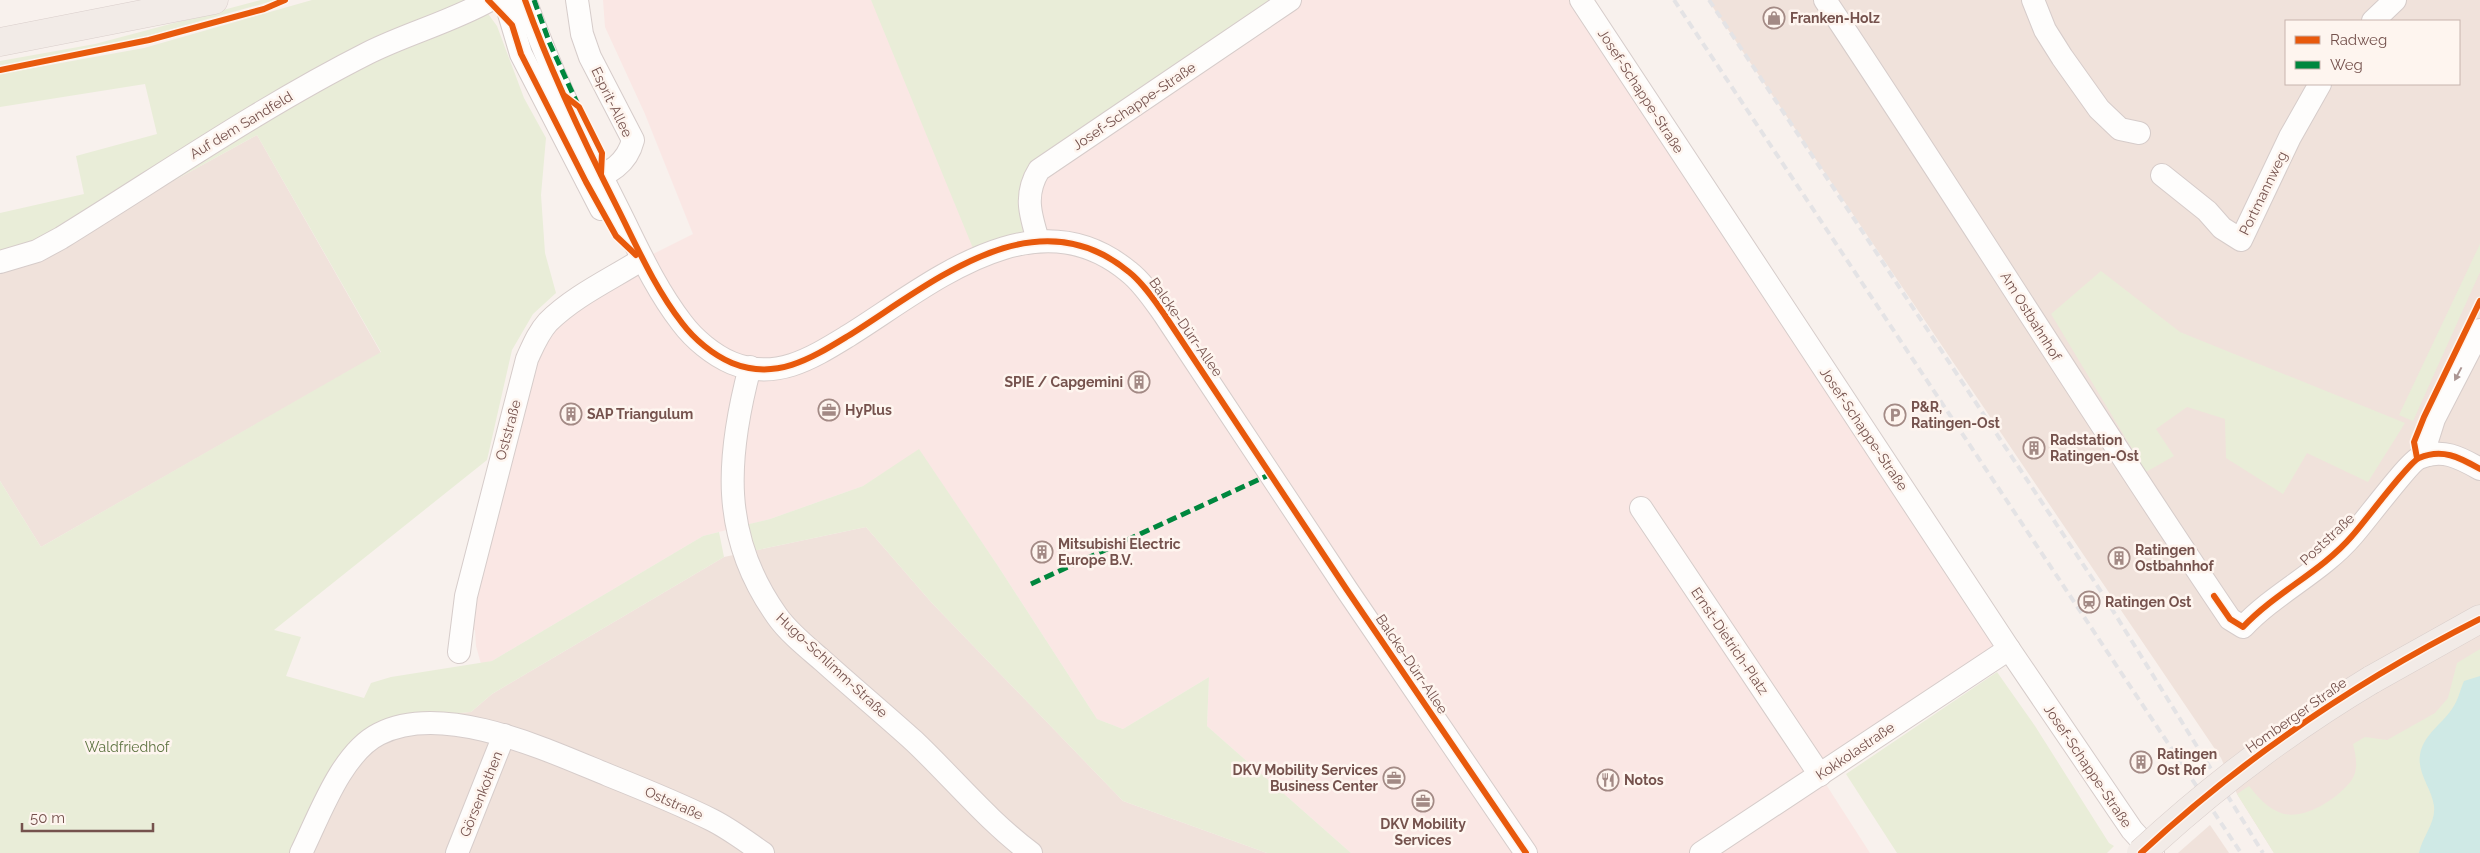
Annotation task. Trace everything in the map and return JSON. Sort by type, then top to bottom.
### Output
[{"type":"main road","points":[[142,16],[178,0]]},
{"type":"main road","points":[[0,42],[142,16],[214,0]]},
{"type":"main road","name":"Homberger Straße","points":[[2141,853],[2232,776],[2328,705],[2480,619]]},
{"type":"street","name":"Auf dem Sandfeld","points":[[0,262],[37,251],[61,238],[262,111],[369,52],[420,29],[446,21],[490,0]]},
{"type":"street","name":"Balcke-Dürr-Allee","points":[[505,0],[522,54],[641,260],[682,323],[695,338],[732,363],[774,369],[807,361],[977,258],[1003,248],[1038,240],[1060,240],[1103,254],[1130,272],[1148,292],[1526,853]]},
{"type":"street","name":"Balcke-Dürr-Allee","points":[[525,0],[594,179]]},
{"type":"street","name":"Esprit-Allee","points":[[578,0],[582,34],[590,57],[633,140],[626,159],[594,179]]},
{"type":"street","name":"Josef-Schappe-Straße","points":[[1038,240],[1028,210],[1028,203],[1032,180],[1040,170],[1290,0]]},
{"type":"street","name":"Josef-Schappe-Straße","points":[[1581,0],[2009,649],[2132,830],[2153,853]]},
{"type":"street","name":"Am Ostbahnhof","points":[[1825,0],[1987,246],[2030,317],[2214,596],[2230,619],[2243,627]]},
{"type":"street","points":[[2033,0],[2046,30],[2062,57],[2099,109],[2120,129],[2140,133]]},
{"type":"street","points":[[2374,20],[2395,0]]},
{"type":"street","name":"Portmannweg","points":[[2162,175],[2208,211],[2222,228],[2240,240],[2290,137],[2319,85]]},
{"type":"street","name":"Oststraße","points":[[459,652],[466,596],[527,359],[537,336],[565,308],[641,260]]},
{"type":"street","points":[[2480,330],[2434,419],[2427,441],[2428,455],[2438,452],[2457,456],[2480,469]]},
{"type":"street","name":"Hugo-Schlimm-Straße","points":[[750,367],[737,431],[732,492],[738,539],[748,566],[761,592],[778,617],[814,653],[914,741],[1007,835],[1031,853]]},
{"type":"street","name":"Poststraße","points":[[2243,627],[2267,604],[2307,576],[2345,543],[2417,458],[2428,455]]},
{"type":"street","name":"Ernst-Dietrich-Platz","points":[[1641,508],[1820,775]]},
{"type":"street","name":"Kokkolastraße","points":[[1701,853],[2009,649]]},
{"type":"street","name":"Oststraße","points":[[301,853],[338,779],[355,752],[378,734],[396,727],[441,724],[476,728],[504,735],[544,749],[714,821],[763,853]]},
{"type":"street","name":"Görsenkothen","points":[[457,853],[504,735]]},
{"type":"shaded area","points":[[603,0],[871,0],[880,16],[1030,190],[1290,0],[1581,0],[2009,649],[1820,775],[1870,853],[1351,853],[1207,726],[1209,677],[1123,729],[1097,719],[998,566],[919,450],[863,486],[770,519],[703,536],[492,661],[481,664],[476,646],[475,630],[462,628],[537,336],[641,260],[693,234],[645,114],[605,27]]},
{"type":"shaded area","points":[[1708,0],[2480,0],[2480,853],[2274,853],[2237,794],[2221,758]]},
{"type":"shaded area","points":[[257,135],[381,353],[41,547],[0,481],[0,271],[135,202]]},
{"type":"shaded area","points":[[866,527],[931,602],[1123,801],[1267,853],[301,853],[338,779],[389,719],[471,712],[492,694],[724,557]]},
{"type":"shaded area","points":[[2210,825],[2229,853],[2178,853]]},
{"type":"green space","points":[[261,0],[276,0],[129,41],[0,66],[0,61],[95,44]]},
{"type":"green space","name":"Waldfriedhof","points":[[312,0],[478,0],[497,26],[524,98],[546,138],[541,195],[545,253],[556,293],[533,314],[512,350],[487,460],[274,630],[301,637],[286,676],[364,698],[371,683],[391,677],[492,661],[703,536],[719,532],[724,557],[492,694],[471,712],[389,719],[301,853],[0,853],[0,481],[41,547],[381,352],[257,135],[135,202],[0,271],[0,213],[84,194],[76,156],[157,134],[145,84],[0,107],[0,74],[144,48]]},
{"type":"green space","points":[[871,0],[1290,0],[1040,170],[1038,240],[977,258]]},
{"type":"green space","points":[[2480,244],[2480,272],[2413,421],[2399,415]]},
{"type":"green space","points":[[2101,271],[2180,332],[2405,423],[2368,482],[2307,453],[2283,494],[2226,458],[2225,419],[2187,407],[2156,429],[2174,456],[2146,472],[2051,314]]},
{"type":"green space","points":[[919,449],[998,566],[1097,719],[1123,729],[1209,677],[1207,726],[1351,853],[1267,853],[1123,801],[931,602],[866,527],[753,551],[745,525],[770,519],[863,486]]},
{"type":"green space","points":[[2480,649],[2480,853],[2274,853],[2237,794],[2249,786],[2271,808],[2290,815],[2300,814],[2319,807],[2337,795],[2354,777],[2356,763],[2353,744],[2365,737],[2387,740],[2435,713],[2448,698],[2457,663]]},
{"type":"green space","points":[[1997,672],[2035,726],[2109,843],[2114,846],[2107,853],[1897,853],[1846,774]]},
{"type":"water","points":[[2480,676],[2480,853],[2419,853],[2434,812],[2433,800],[2421,768],[2420,755],[2422,748],[2429,736],[2454,706],[2464,681]]},
{"type":"railway","points":[[1674,0],[2241,853]]},
{"type":"railway","points":[[1709,0],[2102,593],[2263,853]]},
{"type":"marked path","points":[[534,0],[550,44],[577,103]]},
{"type":"marked path","points":[[1031,584],[1271,474]]},
{"type":"cycle path","points":[[0,70],[149,40],[264,9],[285,0]]},
{"type":"cycle path","points":[[488,0],[512,25],[521,54],[586,182],[616,236],[636,255]]},
{"type":"cycle path","points":[[525,0],[569,107],[655,282],[672,310],[692,335],[704,346],[725,360],[748,368],[764,369],[779,368],[807,359],[848,336],[913,293],[948,273],[984,255],[1020,244],[1057,242],[1093,250],[1134,276],[1144,286],[1164,314],[1347,590],[1526,853]]},
{"type":"cycle path","points":[[565,96],[579,107],[602,153],[601,174]]},
{"type":"cycle path","points":[[2417,458],[2414,442],[2424,417],[2480,301]]},
{"type":"cycle path","points":[[2214,596],[2230,619],[2243,627],[2270,603],[2340,549],[2406,470],[2419,458],[2435,454],[2450,455],[2480,469]]},
{"type":"cycle path","points":[[2141,853],[2219,785],[2302,724],[2389,668],[2480,619]]},
{"type":"place","name":"Franken-Holz","points":[[1774,18]]},
{"type":"place","name":"SPIE / Capgemini","points":[[1139,382]]},
{"type":"place","name":"HyPlus","points":[[829,410]]},
{"type":"place","name":"SAP Triangulum","points":[[571,414]]},
{"type":"place","name":"P&R, Ratingen-Ost","points":[[1895,415]]},
{"type":"place","name":"Radstation Ratingen-Ost","points":[[2034,448]]},
{"type":"place","name":"Mitsubishi Electric Europe B.V.","points":[[1042,552]]},
{"type":"place","name":"Ratingen Ostbahnhof","points":[[2119,558]]},
{"type":"place","name":"Ratingen Ost","points":[[2089,602]]},
{"type":"place","name":"Ratingen Ost Rof","points":[[2141,762]]},
{"type":"place","name":"DKV Mobility Services Business Center","points":[[1394,778]]},
{"type":"place","name":"Notos","points":[[1608,780]]},
{"type":"place","name":"DKV Mobility Services","points":[[1423,801]]}]
